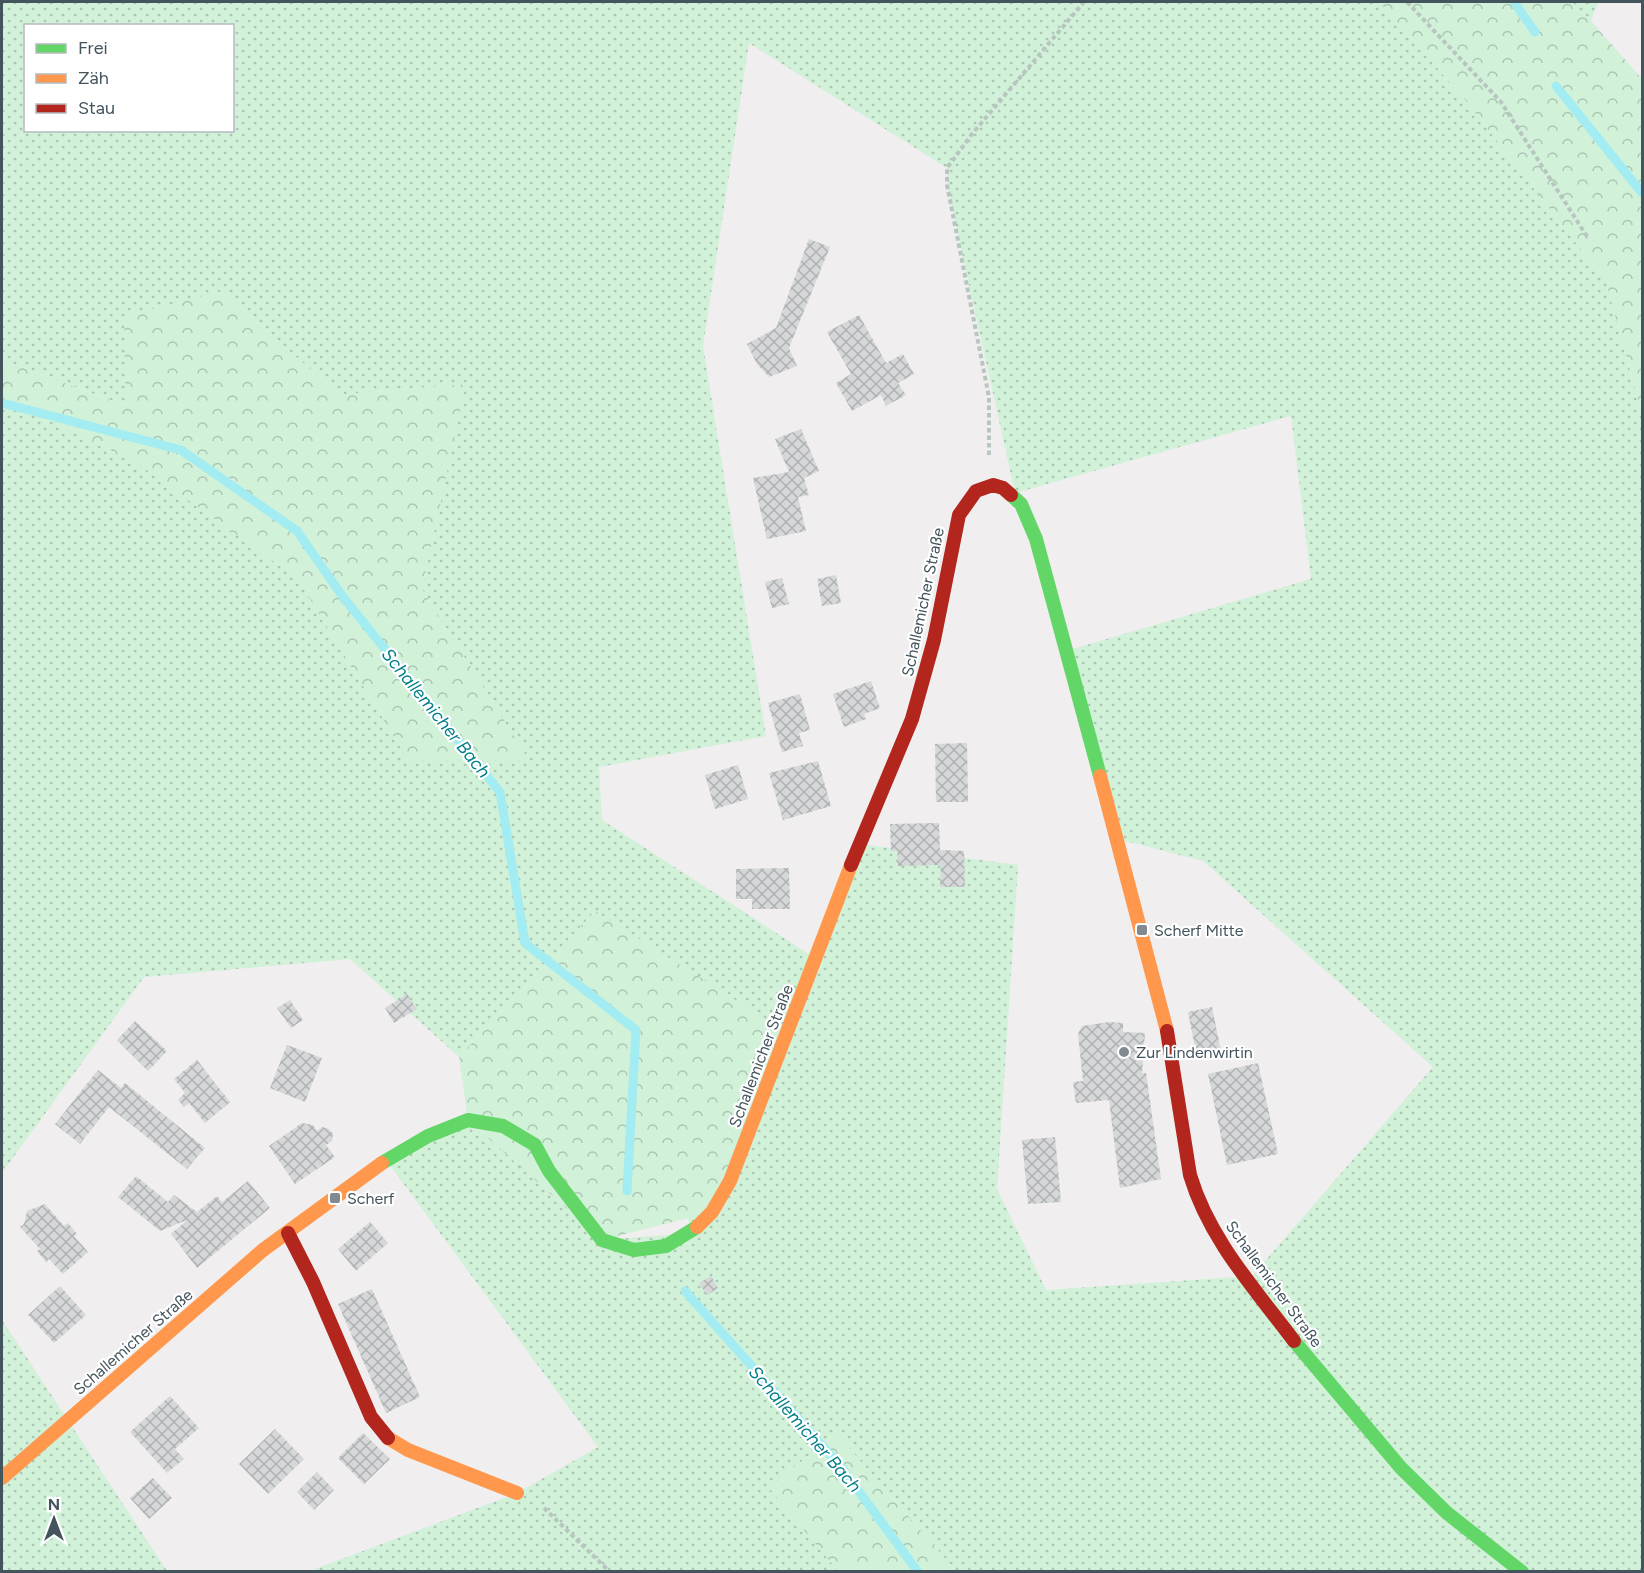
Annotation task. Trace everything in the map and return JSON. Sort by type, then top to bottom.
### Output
[{"type":"street","name":"Schallemicher Straße","points":[[2,1478],[263,1250],[386,1160],[428,1136],[468,1120],[503,1126],[534,1145],[549,1171],[602,1240],[634,1250],[666,1246],[692,1233],[712,1212],[730,1181],[853,860],[912,719],[932,652],[959,515],[976,490],[993,485],[1003,488],[1014,496],[1028,517],[1036,539],[1159,992],[1171,1048],[1190,1175],[1211,1225],[1256,1292],[1315,1368],[1401,1468],[1447,1513],[1521,1572]]},
{"type":"street","points":[[288,1233],[313,1282],[371,1417],[384,1435],[408,1450],[517,1493]]},
{"type":"path","points":[[993,485],[989,450],[989,396],[947,185],[947,168],[972,134],[1084,2]]},
{"type":"path","points":[[1407,2],[1501,102],[1588,238]]},
{"type":"path","points":[[517,1493],[545,1508],[610,1572]]},
{"type":"green space","points":[[2,2],[1379,2],[1467,102],[1606,282],[1642,414],[1642,1571],[956,1571],[837,1434],[769,1487],[838,1571],[310,1571],[517,1493],[598,1447],[386,1160],[468,1120],[602,1240],[692,1233],[595,911],[459,1057],[350,959],[144,977],[2,1173],[2,397],[137,463],[298,579],[408,760],[528,760],[422,589],[465,384],[339,395],[222,291],[127,406],[2,360]],"holes":[[[749,43],[947,168],[947,185],[1015,493],[1291,416],[1311,579],[1066,651],[1118,839],[1203,861],[1433,1067],[1252,1276],[1046,1290],[997,1189],[1018,865],[861,844],[821,962],[602,820],[599,767],[766,736],[703,346]]]},
{"type":"green space","points":[[1379,2],[1567,2],[1591,21],[1642,79],[1642,414],[1606,282],[1467,102]]},
{"type":"green space","points":[[1567,2],[1598,2],[1591,21]]},
{"type":"green space","points":[[222,291],[339,395],[466,384],[422,589],[529,760],[408,760],[298,579],[137,463],[2,397],[2,360],[126,406],[124,316]]},
{"type":"green space","points":[[595,911],[793,1036],[712,1212],[602,1240],[468,1120],[459,1057]]},
{"type":"green space","points":[[2,1320],[167,1571],[2,1571]]},
{"type":"green space","points":[[837,1434],[956,1571],[838,1571],[768,1487]]},
{"type":"building","points":[[809,239],[830,247],[789,348],[797,366],[769,377],[757,364],[747,344],[776,328]]},
{"type":"building","points":[[859,315],[886,363],[903,354],[914,374],[898,383],[906,395],[886,406],[881,395],[852,411],[836,383],[851,374],[827,332]]},
{"type":"building","points":[[801,429],[819,471],[804,478],[809,495],[798,497],[806,531],[767,539],[753,478],[789,472],[775,439]]},
{"type":"building","points":[[836,575],[841,603],[822,606],[817,579]]},
{"type":"building","points":[[782,578],[789,604],[772,608],[765,582]]},
{"type":"building","points":[[871,681],[880,708],[864,714],[866,719],[844,727],[833,694]]},
{"type":"building","points":[[800,694],[810,730],[799,733],[803,746],[782,752],[768,703]]},
{"type":"building","points":[[967,743],[968,802],[936,802],[935,744]]},
{"type":"building","points":[[818,761],[831,806],[783,820],[769,773]]},
{"type":"building","points":[[738,765],[748,799],[715,809],[705,775]]},
{"type":"building","points":[[939,823],[940,850],[964,851],[965,887],[940,887],[941,865],[898,866],[897,851],[891,851],[890,824]]},
{"type":"building","points":[[789,868],[790,909],[752,909],[752,899],[736,899],[736,869]]},
{"type":"building","points":[[407,994],[417,1009],[394,1023],[385,1008]]},
{"type":"building","points":[[290,1000],[303,1020],[291,1028],[277,1008]]},
{"type":"building","points":[[1212,1007],[1221,1051],[1197,1057],[1188,1012]]},
{"type":"building","points":[[135,1021],[167,1051],[148,1071],[117,1040]]},
{"type":"building","points":[[1109,1022],[1123,1023],[1123,1032],[1145,1033],[1142,1073],[1146,1073],[1161,1179],[1120,1188],[1109,1100],[1076,1103],[1073,1082],[1083,1081],[1078,1034],[1082,1026]]},
{"type":"building","points":[[287,1045],[322,1058],[305,1102],[270,1088]]},
{"type":"building","points":[[197,1060],[230,1102],[205,1123],[189,1103],[184,1107],[178,1100],[185,1093],[174,1079]]},
{"type":"building","points":[[1258,1063],[1278,1154],[1227,1165],[1208,1074]]},
{"type":"building","points":[[98,1070],[121,1088],[125,1083],[205,1148],[187,1169],[109,1107],[80,1144],[55,1124]]},
{"type":"building","points":[[302,1123],[313,1125],[317,1131],[322,1127],[329,1129],[333,1134],[332,1141],[326,1145],[335,1157],[295,1184],[269,1146]]},
{"type":"building","points":[[1055,1137],[1061,1202],[1028,1204],[1022,1140]]},
{"type":"building","points":[[136,1176],[168,1202],[174,1195],[197,1212],[217,1196],[222,1202],[248,1181],[270,1208],[197,1268],[171,1234],[187,1220],[160,1231],[118,1197]]},
{"type":"building","points":[[45,1204],[64,1226],[68,1223],[77,1234],[74,1236],[88,1252],[63,1274],[49,1259],[46,1262],[37,1251],[40,1249],[20,1227],[24,1224],[27,1211]]},
{"type":"building","points":[[370,1222],[388,1243],[356,1271],[338,1249]]},
{"type":"building","points":[[711,1276],[718,1288],[707,1295],[699,1283]]},
{"type":"building","points":[[60,1286],[86,1315],[54,1343],[28,1315]]},
{"type":"building","points":[[372,1289],[420,1397],[386,1413],[338,1304]]},
{"type":"building","points":[[170,1396],[199,1428],[175,1449],[184,1459],[167,1473],[130,1432]]},
{"type":"building","points":[[275,1429],[304,1459],[268,1494],[239,1464]]},
{"type":"building","points":[[363,1433],[390,1459],[364,1484],[338,1458]]},
{"type":"building","points":[[317,1472],[334,1490],[314,1510],[297,1492]]},
{"type":"building","points":[[153,1478],[172,1498],[149,1519],[130,1498]]},
{"type":"waterway","points":[[1514,2],[1535,32]]},
{"type":"waterway","points":[[1556,86],[1642,193]]},
{"type":"waterway","name":"Schallemicher Bach","points":[[2,403],[181,450],[297,531],[343,597],[500,792],[525,943],[636,1030],[627,1191]]},
{"type":"waterway","name":"Schallemicher Bach","points":[[685,1291],[841,1467],[918,1572]]},
{"type":"traffic: fast","points":[[1011,495],[1021,504],[1036,539],[1100,776]]},
{"type":"traffic: fast","points":[[382,1163],[428,1136],[468,1120],[503,1126],[535,1145],[549,1171],[602,1240],[634,1250],[666,1246],[697,1227]]},
{"type":"traffic: fast","points":[[1294,1341],[1401,1468],[1447,1513],[1522,1572]]},
{"type":"traffic: slow","points":[[1100,776],[1167,1031]]},
{"type":"traffic: slow","points":[[697,1227],[712,1212],[730,1181],[851,865]]},
{"type":"traffic: slow","points":[[2,1478],[263,1250],[382,1163]]},
{"type":"traffic: slow","points":[[388,1438],[408,1450],[517,1493]]},
{"type":"traffic: jam","points":[[851,865],[912,719],[934,640],[959,515],[976,491],[993,485],[1003,488],[1011,495]]},
{"type":"traffic: jam","points":[[1167,1031],[1190,1175],[1198,1198],[1221,1242],[1294,1341]]},
{"type":"traffic: jam","points":[[288,1233],[313,1282],[371,1417],[388,1438]]},
{"type":"place","name":"Scherf Mitte","points":[[1142,930]]},
{"type":"place","name":"Zur Lindenwirtin","points":[[1124,1052]]},
{"type":"place","name":"Scherf","points":[[335,1198]]}]
